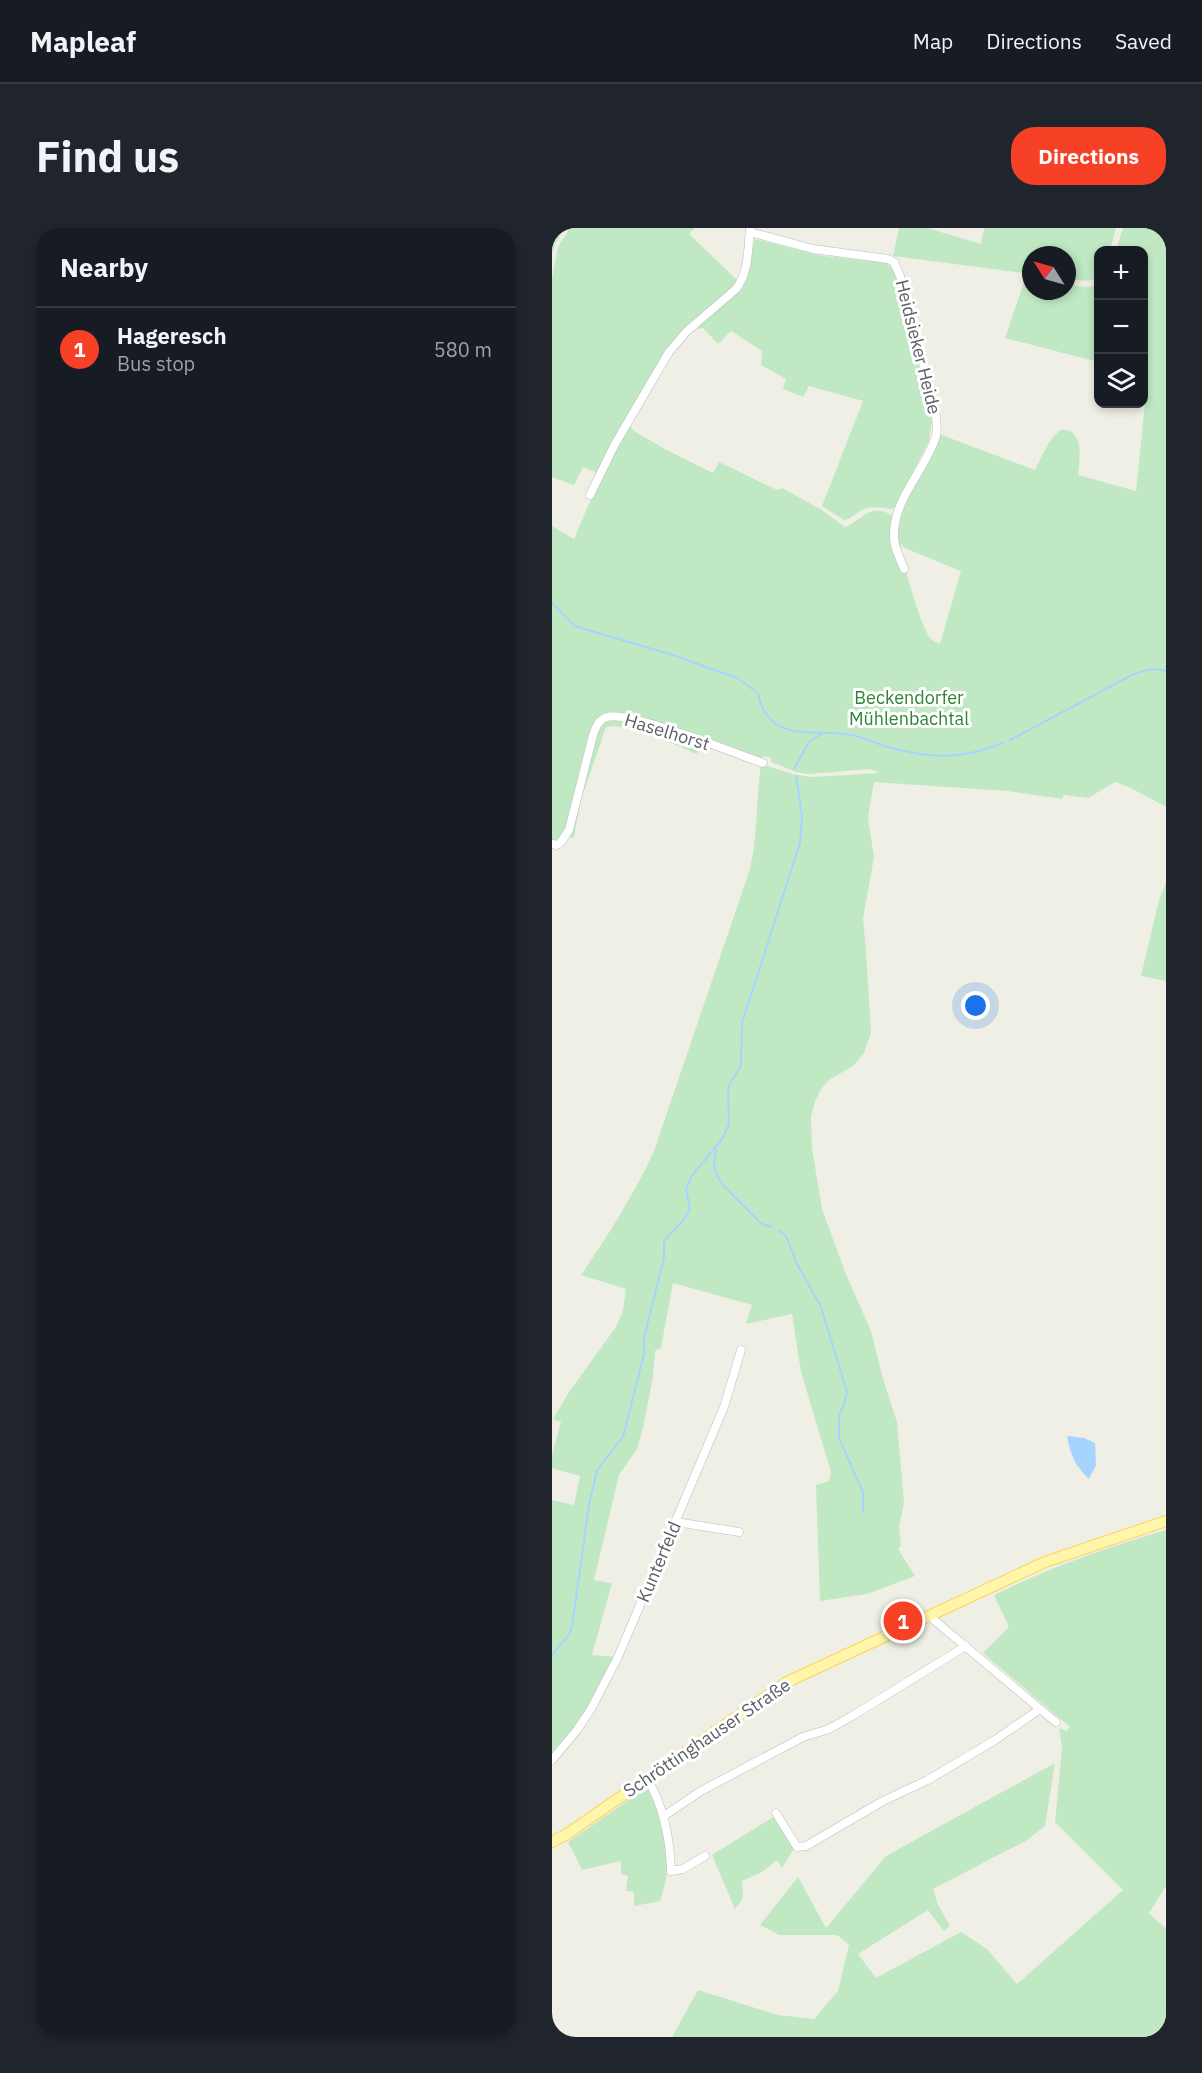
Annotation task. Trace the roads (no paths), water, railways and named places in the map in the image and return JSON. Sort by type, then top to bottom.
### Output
[{"type":"main road","name":"Schröttinghauser Straße","points":[[552,1842],[567,1834],[787,1682],[1045,1562],[1166,1521]]},
{"type":"street","name":"Heidsieker Heide","points":[[590,495],[615,444],[669,352],[686,332],[736,289],[741,282],[745,274],[750,230],[813,249],[888,259],[896,266],[900,276],[937,421],[936,435],[901,504],[894,525],[894,541],[904,569]]},
{"type":"street","name":"Haselhorst","points":[[552,844],[557,845],[561,842],[569,830],[593,735],[598,723],[605,718],[623,716],[763,763]]},
{"type":"street","name":"Kunterfeld","points":[[552,1760],[577,1730],[618,1657],[724,1407],[741,1350]]},
{"type":"street","points":[[676,1522],[739,1532]]},
{"type":"street","points":[[931,1614],[934,1620],[1056,1722]]},
{"type":"street","points":[[664,1816],[712,1785],[803,1737],[829,1729],[966,1646]]},
{"type":"street","points":[[776,1813],[797,1847],[806,1846],[883,1801],[928,1780],[995,1740],[1040,1709]]},
{"type":"street","points":[[647,1778],[664,1816],[671,1871],[683,1869],[705,1856]]},
{"type":"water","points":[[1067,1436],[1084,1438],[1095,1443],[1096,1465],[1089,1479],[1074,1459]]},
{"type":"waterway","points":[[552,603],[575,626],[673,655],[737,678],[758,693],[763,709],[772,721],[782,727],[795,731],[852,735],[889,748],[937,756],[962,755],[1003,743]]},
{"type":"waterway","points":[[1010,740],[1132,675],[1157,669],[1166,671]]},
{"type":"waterway","points":[[794,769],[809,742],[821,734]]},
{"type":"waterway","points":[[552,1655],[569,1635],[572,1627],[589,1505],[597,1470],[623,1437],[644,1354],[644,1338],[664,1258],[664,1241],[690,1209],[686,1189],[692,1176],[722,1139],[729,1125],[729,1085],[741,1066],[742,1023],[800,843],[802,816],[796,776]]},
{"type":"waterway","points":[[716,1150],[714,1167],[724,1186],[762,1224],[772,1227]]},
{"type":"waterway","points":[[779,1231],[786,1236],[797,1264],[821,1307],[847,1392],[839,1414],[839,1438],[863,1492],[863,1512]]},
{"type":"place","name":"Hageresch","points":[[903,1621]]},
{"type":"park label","name":"Beckendorfer Mühlenbachtal","points":[[909,708]]}]
